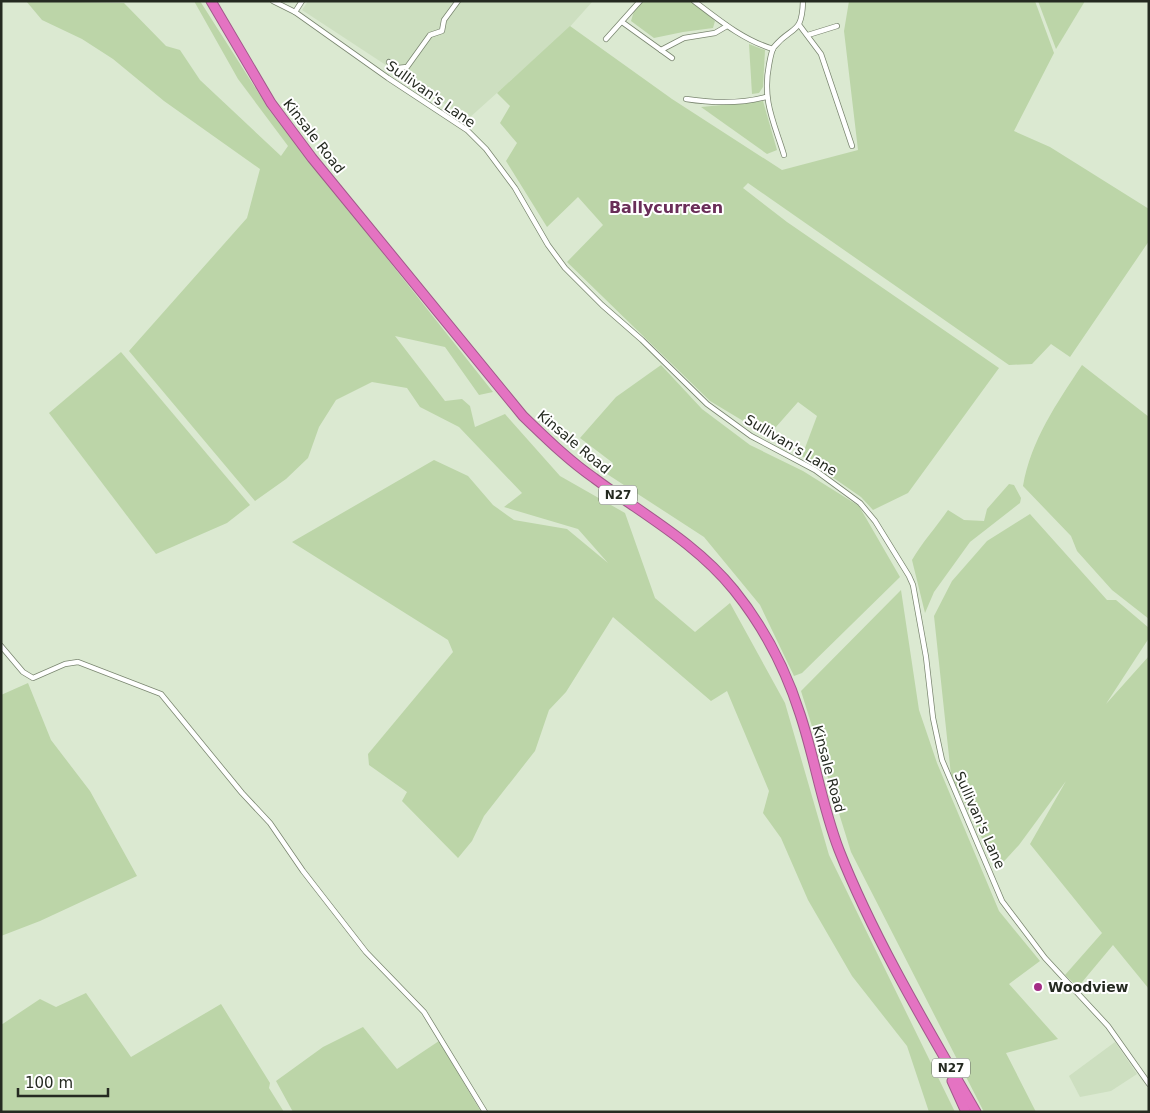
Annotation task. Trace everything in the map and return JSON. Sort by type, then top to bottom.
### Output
[{"type":"highway","name":"Kinsale Road","points":[[212,1],[271,103],[312,158],[523,416],[558,450],[594,479],[690,546],[734,590],[755,620],[774,651],[791,686],[828,816],[849,875],[926,1024],[976,1112]]},
{"type":"highway","name":"Kinsale Road","points":[[926,1024],[966,1112]]},
{"type":"street","name":"Sullivan's Lane","points":[[273,1],[295,12],[388,78],[467,130],[486,149],[515,188],[548,245],[565,268],[707,404],[751,436],[815,470],[867,510],[913,585],[924,641],[933,718],[942,760],[1002,901],[1045,958],[1108,1026],[1149,1084]]},
{"type":"street","points":[[295,12],[302,1]]},
{"type":"street","points":[[389,62],[398,68],[407,67],[430,36],[442,31],[444,20],[458,1]]},
{"type":"street","points":[[606,40],[640,1]]},
{"type":"street","points":[[694,1],[727,26],[760,45],[773,49]]},
{"type":"street","points":[[784,155],[766,97],[766,78],[773,49],[800,26],[803,1]]},
{"type":"street","points":[[622,22],[672,58]]},
{"type":"street","points":[[661,50],[684,38],[715,33],[727,26]]},
{"type":"street","points":[[800,26],[820,54],[852,146]]},
{"type":"street","points":[[808,35],[837,26]]},
{"type":"street","points":[[686,99],[708,102],[752,101],[766,97]]},
{"type":"street","points":[[1,646],[23,672],[33,678],[65,664],[78,662],[161,694],[270,823],[303,871],[366,952],[424,1012],[485,1112]]},
{"type":"shaded area","points":[[26,1],[124,3],[166,46],[180,50],[200,80],[281,156],[288,146],[238,79],[194,1],[200,1],[270,111],[493,392],[479,395],[445,347],[395,336],[445,401],[462,399],[470,406],[475,427],[505,414],[560,476],[625,513],[655,598],[695,632],[730,603],[785,703],[829,855],[955,1112],[929,1112],[907,1046],[852,976],[808,900],[781,838],[763,813],[769,791],[727,691],[711,701],[613,617],[566,692],[549,710],[535,751],[484,816],[472,841],[458,858],[402,801],[407,792],[369,765],[368,754],[453,652],[448,640],[292,542],[434,460],[468,476],[493,505],[514,520],[567,529],[608,563],[578,529],[504,507],[522,493],[459,427],[420,407],[407,388],[372,382],[336,400],[319,427],[308,458],[286,479],[255,501],[129,351],[247,218],[260,169],[164,101],[113,59],[82,39],[42,20]]},
{"type":"shaded area","points":[[308,1],[593,1],[567,30],[468,119],[302,10]]},
{"type":"shaded area","points":[[644,1],[691,1],[715,21],[713,28],[654,38],[631,21],[634,11]]},
{"type":"shaded area","points":[[849,1],[1035,1],[1054,53],[1014,131],[1050,147],[1149,209],[1149,241],[1070,357],[1051,344],[1032,364],[1009,365],[748,183],[743,188],[787,222],[999,368],[908,493],[873,510],[861,497],[802,456],[817,416],[798,402],[768,436],[710,401],[567,262],[603,225],[578,197],[547,227],[506,161],[517,143],[500,123],[510,106],[497,93],[570,26],[672,99],[782,170],[858,150],[844,31]]},
{"type":"shaded area","points":[[1038,1],[1085,1],[1056,49]]},
{"type":"shaded area","points":[[749,44],[765,50],[763,87],[759,93],[752,94]]},
{"type":"shaded area","points":[[763,101],[777,150],[767,154],[701,107]]},
{"type":"shaded area","points":[[121,352],[250,505],[227,523],[156,554],[49,413]]},
{"type":"shaded area","points":[[661,365],[702,409],[750,445],[803,471],[859,506],[900,577],[802,673],[794,676],[760,605],[704,537],[607,474],[613,463],[580,438],[616,397]]},
{"type":"shaded area","points":[[1082,365],[1149,417],[1149,619],[1112,590],[1077,551],[1071,536],[1023,486],[1032,453],[1046,422]]},
{"type":"shaded area","points":[[1009,484],[1014,485],[1021,498],[1020,503],[970,542],[934,592],[925,613],[912,560],[924,541],[948,510],[964,520],[984,521],[987,509]]},
{"type":"shaded area","points":[[1030,514],[1107,600],[1116,600],[1149,628],[1149,638],[1106,704],[1149,656],[1149,989],[1113,945],[1078,987],[1065,975],[1102,933],[1030,844],[1066,781],[1019,845],[997,869],[951,775],[934,616],[952,581],[987,541]]},
{"type":"shaded area","points":[[901,590],[919,710],[937,763],[999,911],[1040,961],[1009,984],[1058,1039],[1006,1053],[1036,1112],[984,1112],[851,852],[801,691]]},
{"type":"shaded area","points":[[28,683],[51,740],[90,791],[137,876],[40,921],[1,936],[1,695]]},
{"type":"shaded area","points":[[86,993],[131,1057],[221,1004],[270,1083],[269,1088],[284,1112],[1,1112],[1,1025],[40,999],[56,1007]]},
{"type":"shaded area","points":[[363,1027],[397,1069],[439,1041],[481,1112],[293,1112],[276,1081],[323,1047]]},
{"type":"shaded area","points":[[1115,1042],[1137,1074],[1111,1091],[1080,1097],[1069,1076]]},
{"type":"place","name":"Woodview","points":[[1038,987]]},
{"type":"district","name":"Ballycurreen","points":[[666,207]]}]
